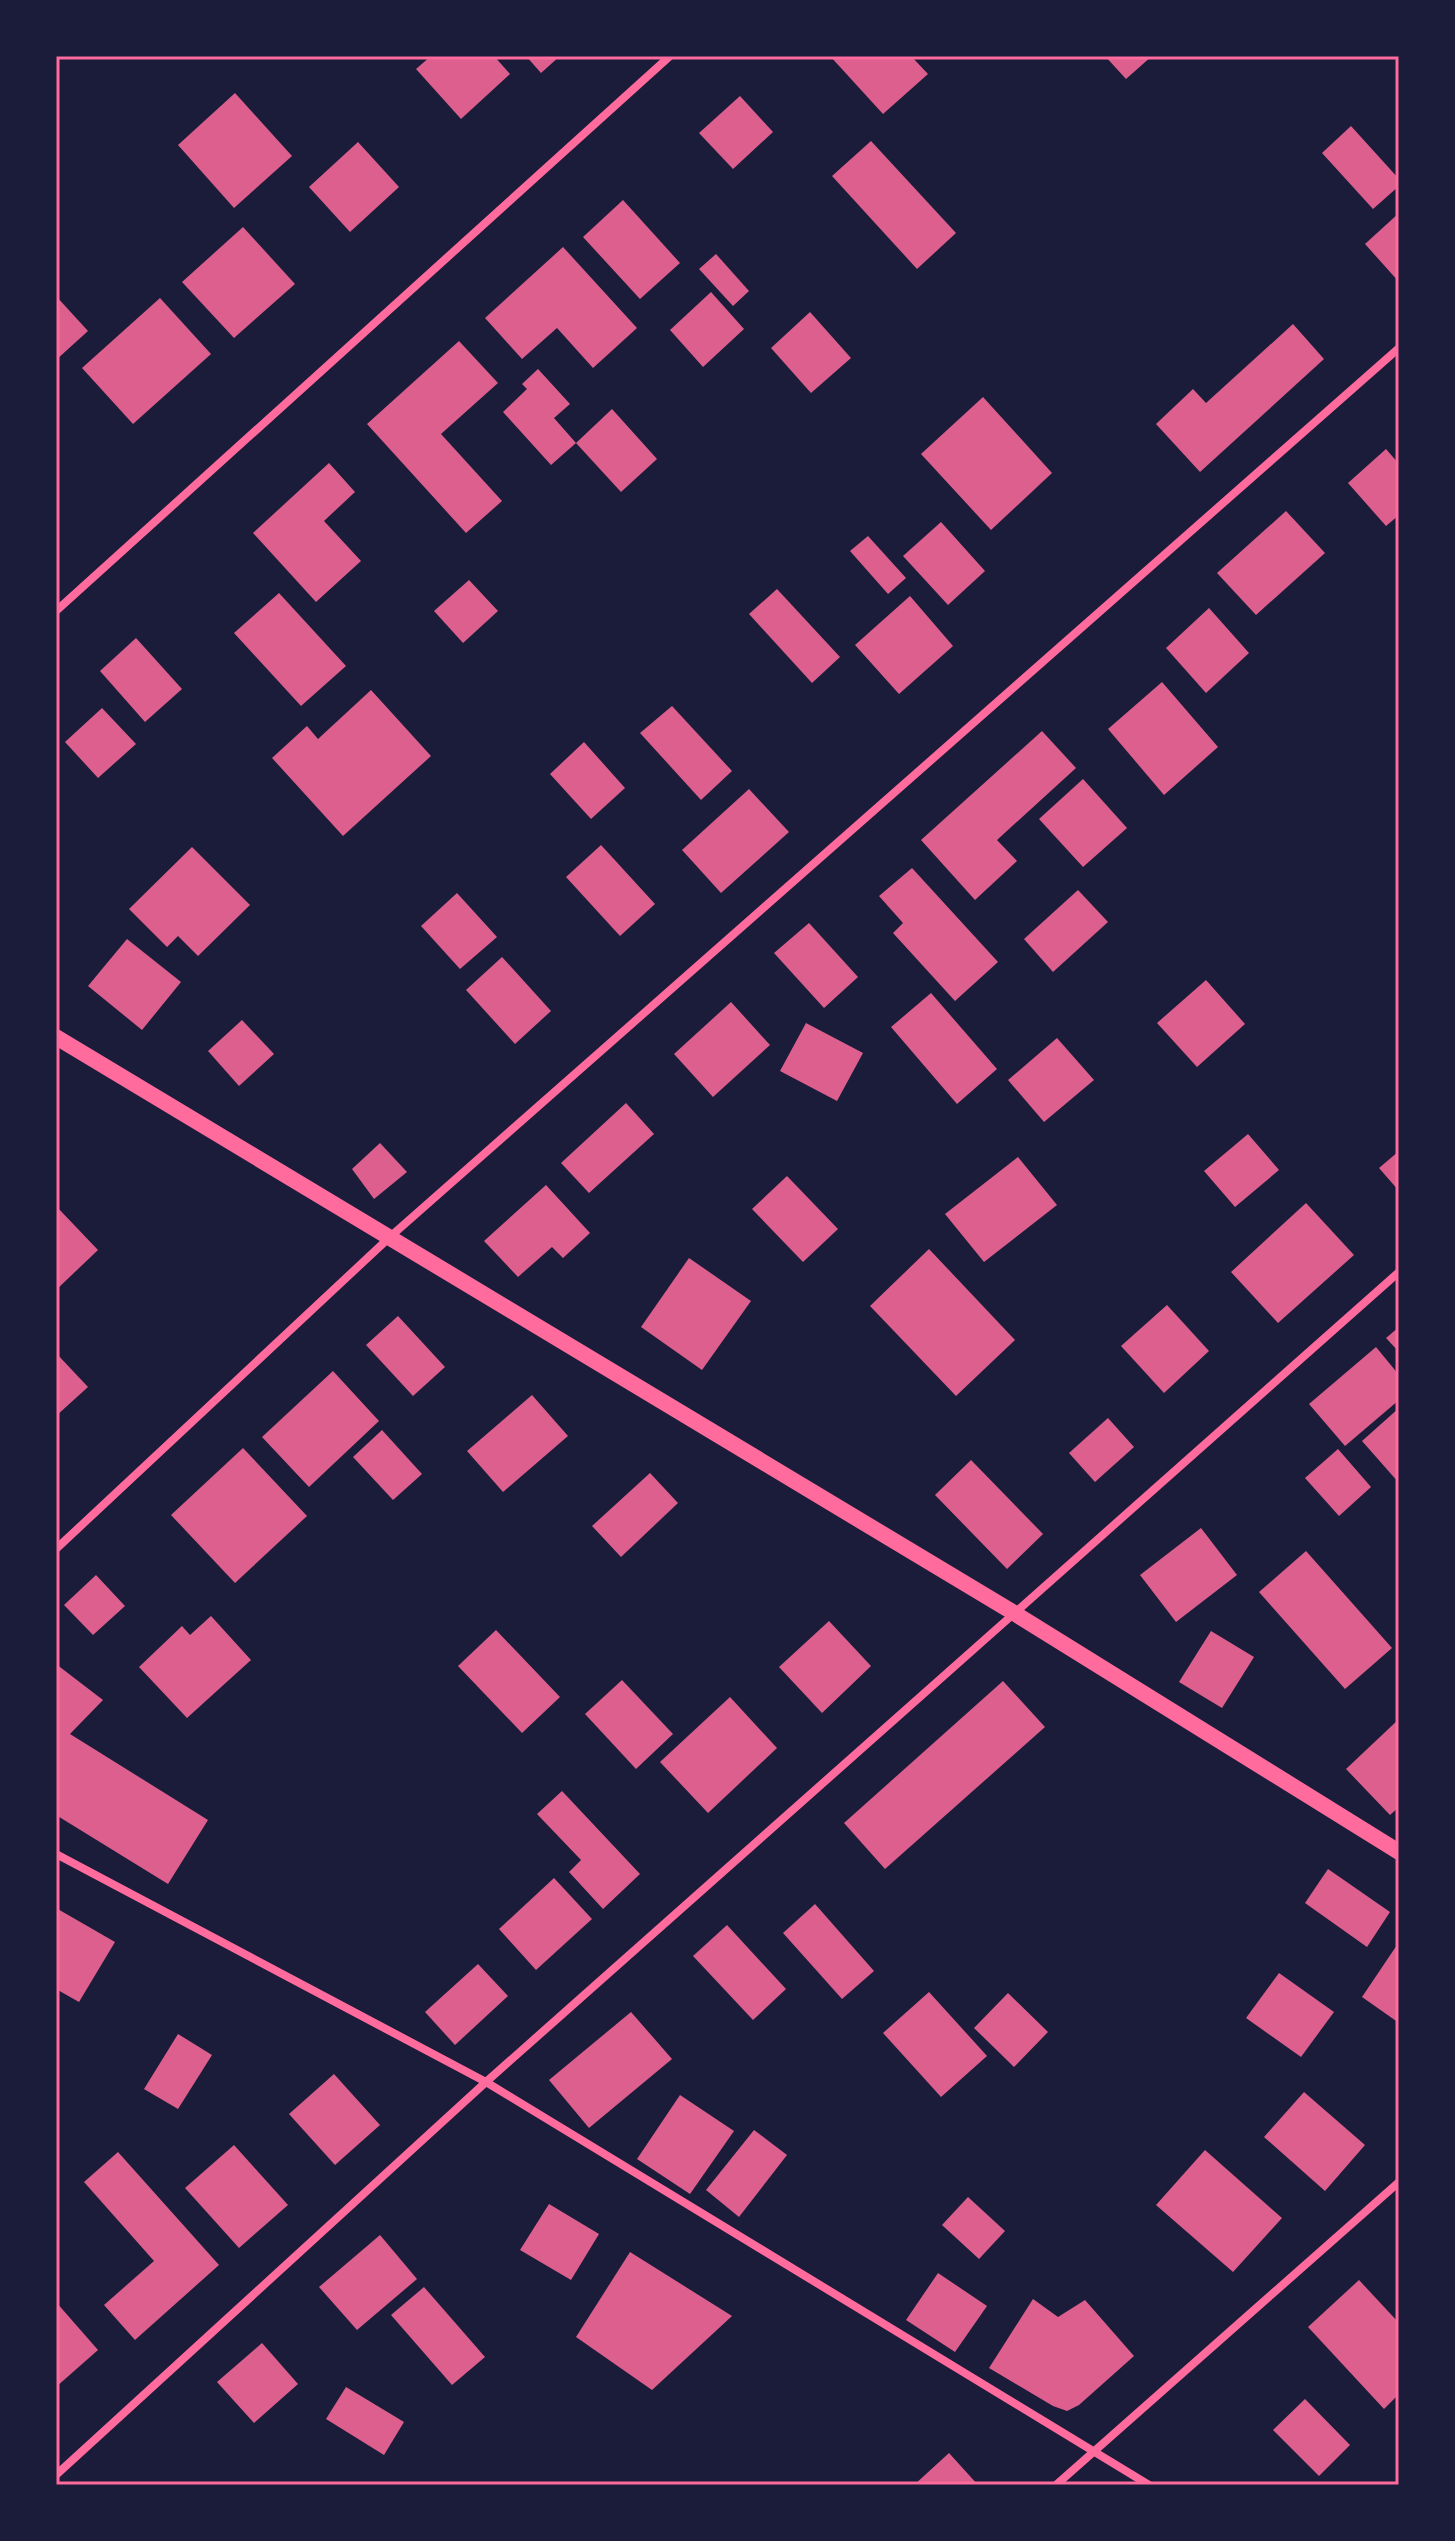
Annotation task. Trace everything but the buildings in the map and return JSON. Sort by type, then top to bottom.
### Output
[{"type":"main road","points":[[56,1037],[1014,1613],[1399,1852]]},
{"type":"street","points":[[56,611],[670,56]]},
{"type":"street","points":[[56,1549],[391,1236],[1399,348]]},
{"type":"street","points":[[56,2475],[486,2082],[1399,1272]]},
{"type":"street","points":[[56,1854],[486,2082],[1149,2485]]},
{"type":"street","points":[[1056,2485],[1399,2182]]}]
